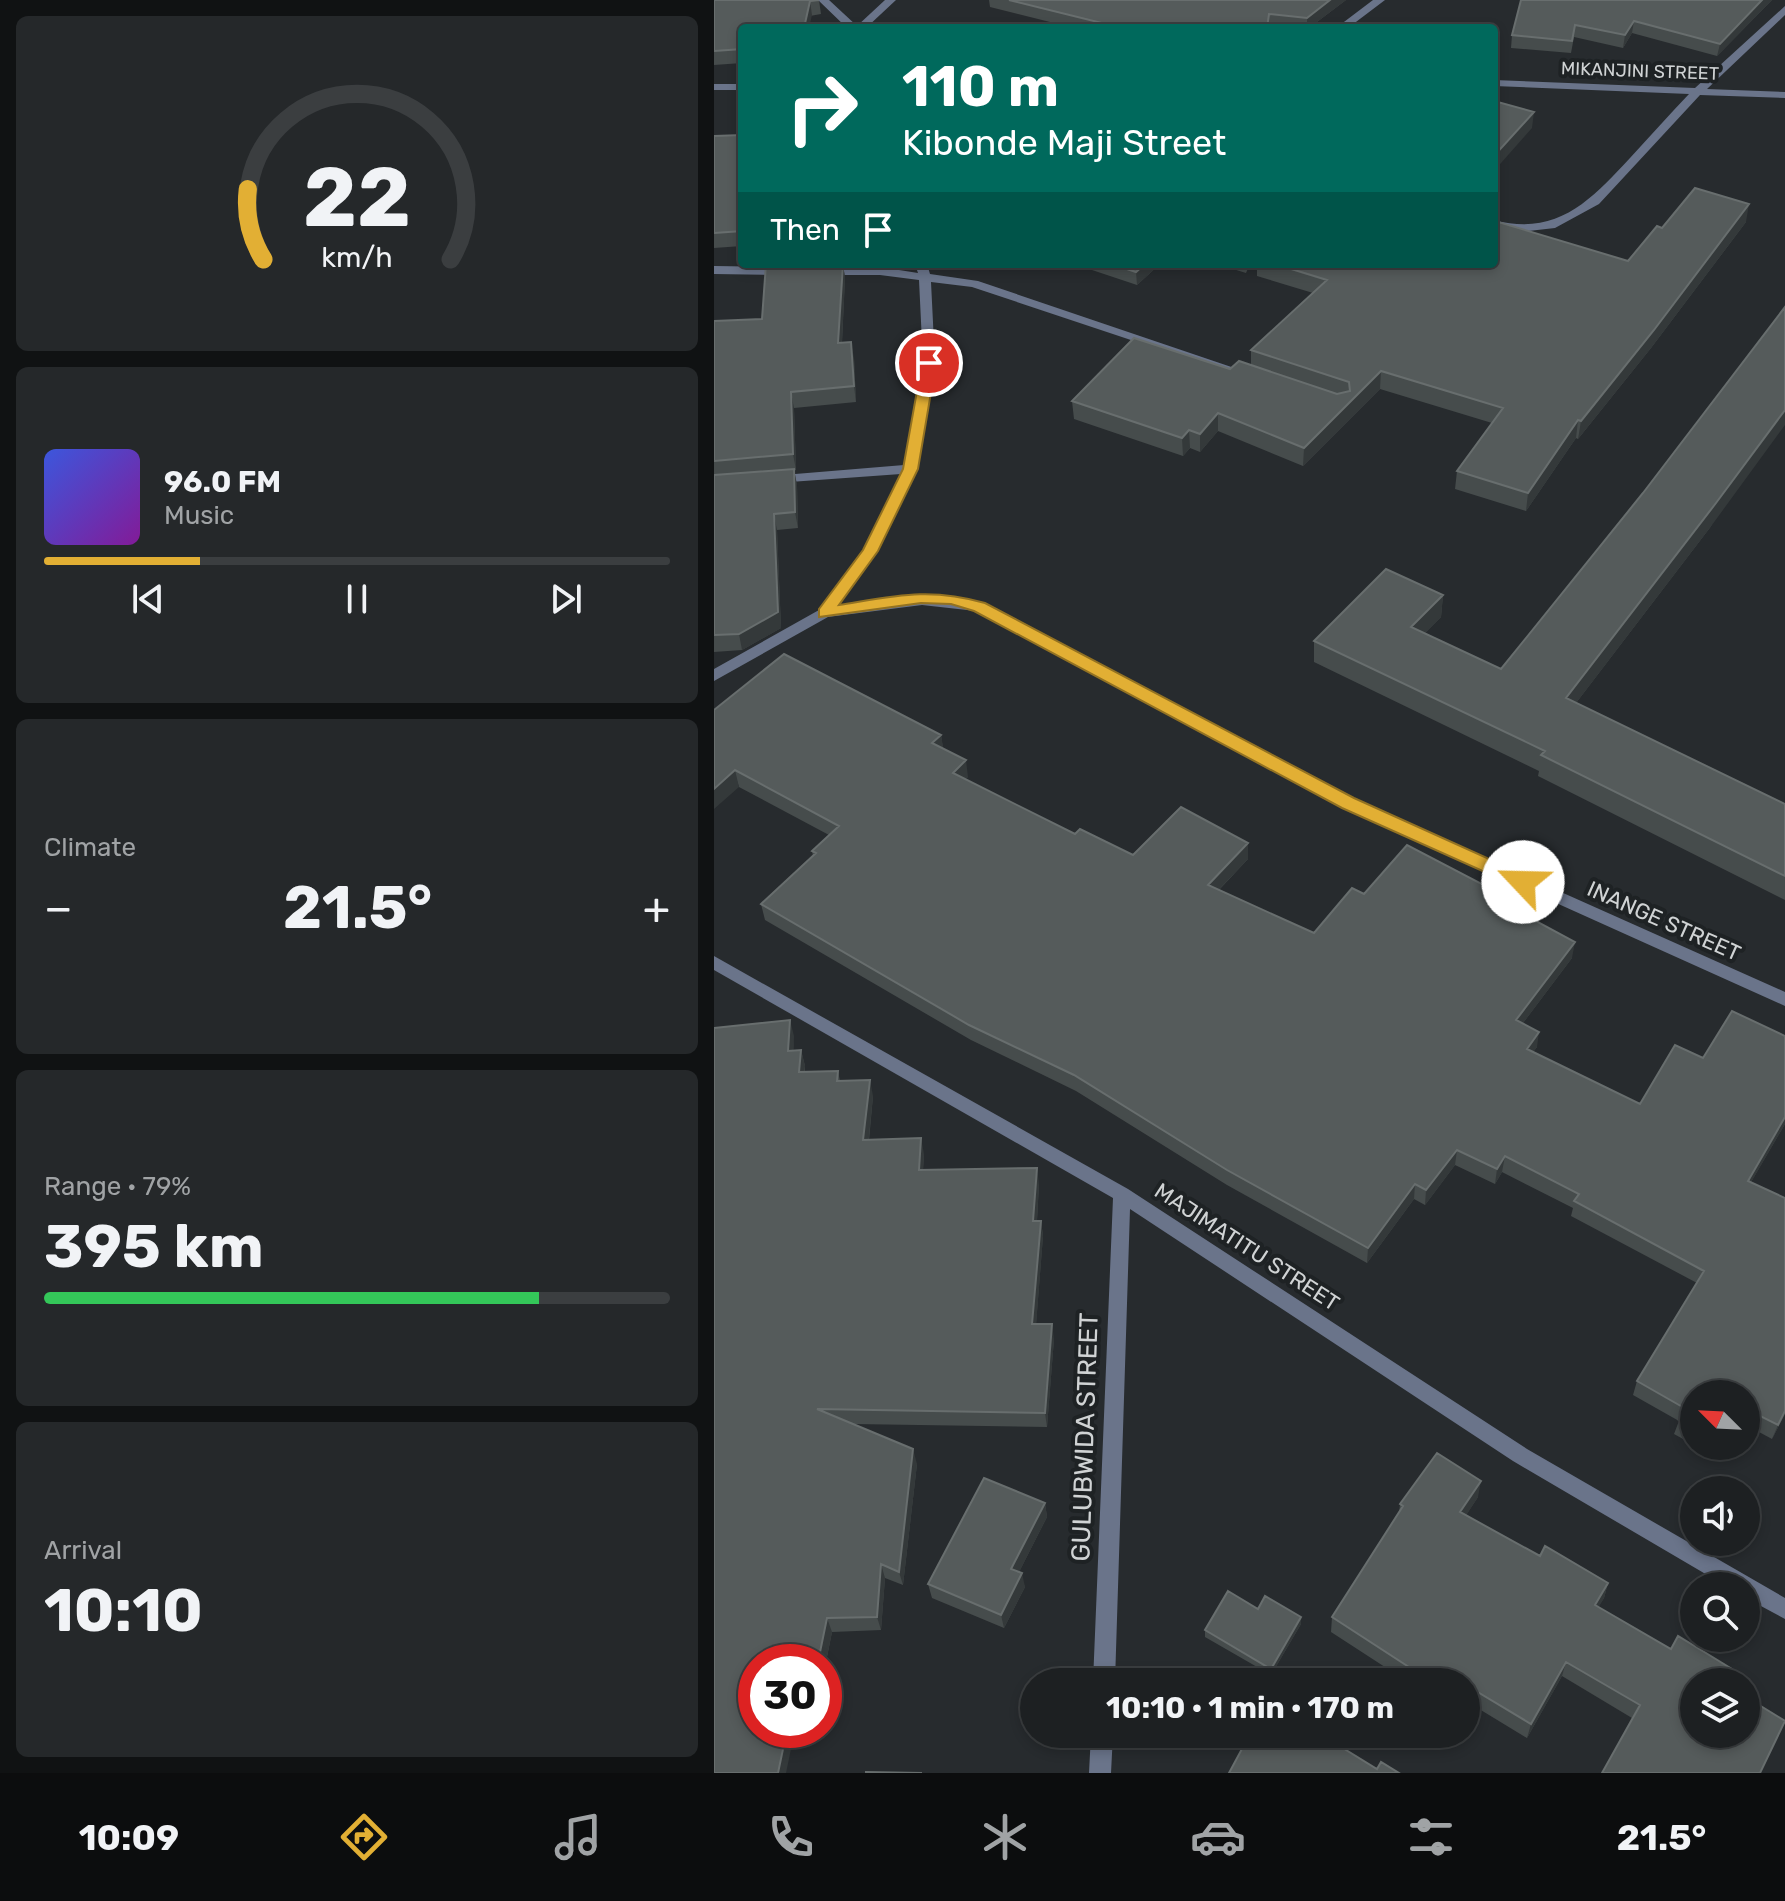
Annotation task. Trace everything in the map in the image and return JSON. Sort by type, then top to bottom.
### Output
[{"type":"street","points":[[823,0],[849,24]]},
{"type":"street","points":[[864,24],[891,0]]},
{"type":"street","points":[[1347,24],[1380,0]]},
{"type":"street","points":[[1498,225],[1511,229],[1555,224],[1595,202],[1698,91],[1785,9]]},
{"type":"street","name":"MIKANJINI STREET","points":[[1498,83],[1785,95]]},
{"type":"street","points":[[714,87],[738,87]]},
{"type":"street","points":[[714,270],[923,270],[1268,381]]},
{"type":"street","points":[[714,676],[824,613],[870,551],[910,469],[929,363],[923,270]]},
{"type":"street","points":[[759,481],[910,469]]},
{"type":"street","name":"INANGE STREET","points":[[824,613],[921,598],[952,599],[980,607],[1348,803],[1785,999]]},
{"type":"street","name":"MAJIMATITU STREET","points":[[714,962],[1122,1194],[1520,1455],[1722,1572]]},
{"type":"street","name":"GULUBWIDA STREET","points":[[1105,1668],[1122,1194]]},
{"type":"street","name":"MAJIMATITU STREET","points":[[1760,1594],[1785,1609]]},
{"type":"street","points":[[1100,1773],[1101,1748]]},
{"type":"building","points":[[714,0],[819,0],[810,1],[805,24],[738,24],[738,49],[714,51]]},
{"type":"building","points":[[1009,0],[1330,0],[1307,18],[1269,14],[1268,24],[1106,24]]},
{"type":"building","points":[[1521,0],[1762,0],[1720,44],[1634,21],[1625,35],[1575,25],[1572,41],[1512,35]]},
{"type":"building","points":[[1498,102],[1534,112],[1498,152]]},
{"type":"building","points":[[738,135],[738,231],[714,233],[714,136]]},
{"type":"building","points":[[1695,188],[1749,204],[1654,330],[1581,421],[1578,420],[1528,493],[1457,471],[1503,408],[1381,371],[1304,448],[1218,413],[1200,434],[1189,430],[1182,438],[1072,401],[1134,338],[1230,369],[1239,361],[1337,394],[1350,391],[1349,382],[1251,350],[1327,280],[1288,268],[1498,268],[1498,222],[1628,261],[1657,226],[1662,228]]},
{"type":"building","points":[[766,268],[843,268],[838,343],[851,342],[854,386],[791,392],[793,454],[714,461],[714,321],[762,319]]},
{"type":"building","points":[[1785,307],[1785,410],[1566,698],[1785,804],[1785,876],[1541,755],[1545,751],[1314,641],[1386,569],[1443,595],[1411,627],[1501,669],[1643,493]]},
{"type":"building","points":[[794,469],[795,512],[774,514],[778,612],[739,634],[714,635],[714,475]]},
{"type":"building","points":[[784,654],[941,735],[932,743],[966,760],[953,773],[1075,834],[1080,829],[1133,855],[1181,807],[1248,843],[1208,885],[1314,933],[1352,888],[1364,894],[1407,845],[1537,913],[1532,919],[1575,942],[1516,1020],[1539,1032],[1527,1049],[1640,1104],[1675,1045],[1703,1058],[1732,1011],[1785,1036],[1785,1117],[1748,1181],[1785,1198],[1785,1411],[1778,1425],[1760,1416],[1760,1380],[1680,1380],[1680,1406],[1637,1381],[1704,1271],[1574,1201],[1579,1194],[1505,1156],[1497,1169],[1457,1150],[1426,1190],[1415,1184],[1368,1248],[1227,1170],[1074,1075],[969,1025],[761,904],[816,853],[812,851],[839,826],[735,770],[714,789],[714,710]]},
{"type":"building","points":[[790,1020],[788,1051],[801,1050],[799,1072],[838,1071],[837,1081],[870,1080],[863,1140],[921,1138],[919,1170],[1037,1168],[1033,1221],[1041,1221],[1032,1324],[1052,1324],[1045,1413],[817,1409],[913,1449],[899,1572],[881,1564],[877,1617],[827,1618],[822,1644],[738,1644],[738,1748],[783,1748],[778,1773],[714,1773],[714,1028]]},
{"type":"building","points":[[1437,1453],[1481,1481],[1460,1512],[1540,1556],[1545,1546],[1608,1583],[1595,1605],[1671,1649],[1678,1636],[1680,1652],[1704,1652],[1730,1668],[1680,1668],[1680,1748],[1760,1748],[1760,1706],[1785,1721],[1760,1773],[1602,1773],[1640,1705],[1566,1662],[1531,1724],[1480,1693],[1480,1668],[1410,1668],[1332,1617],[1403,1506],[1400,1504]]},
{"type":"building","points":[[984,1478],[1045,1503],[1011,1569],[1022,1573],[1001,1615],[928,1584]]},
{"type":"building","points":[[1228,1591],[1258,1609],[1265,1596],[1301,1617],[1272,1668],[1205,1630]]},
{"type":"building","points":[[1242,1748],[1343,1748],[1377,1769],[1381,1762],[1399,1773],[1229,1773]]},
{"type":"route","points":[[929,363],[910,469],[870,551],[824,613],[921,598],[952,599],[980,607],[1348,803],[1523,882]]}]
